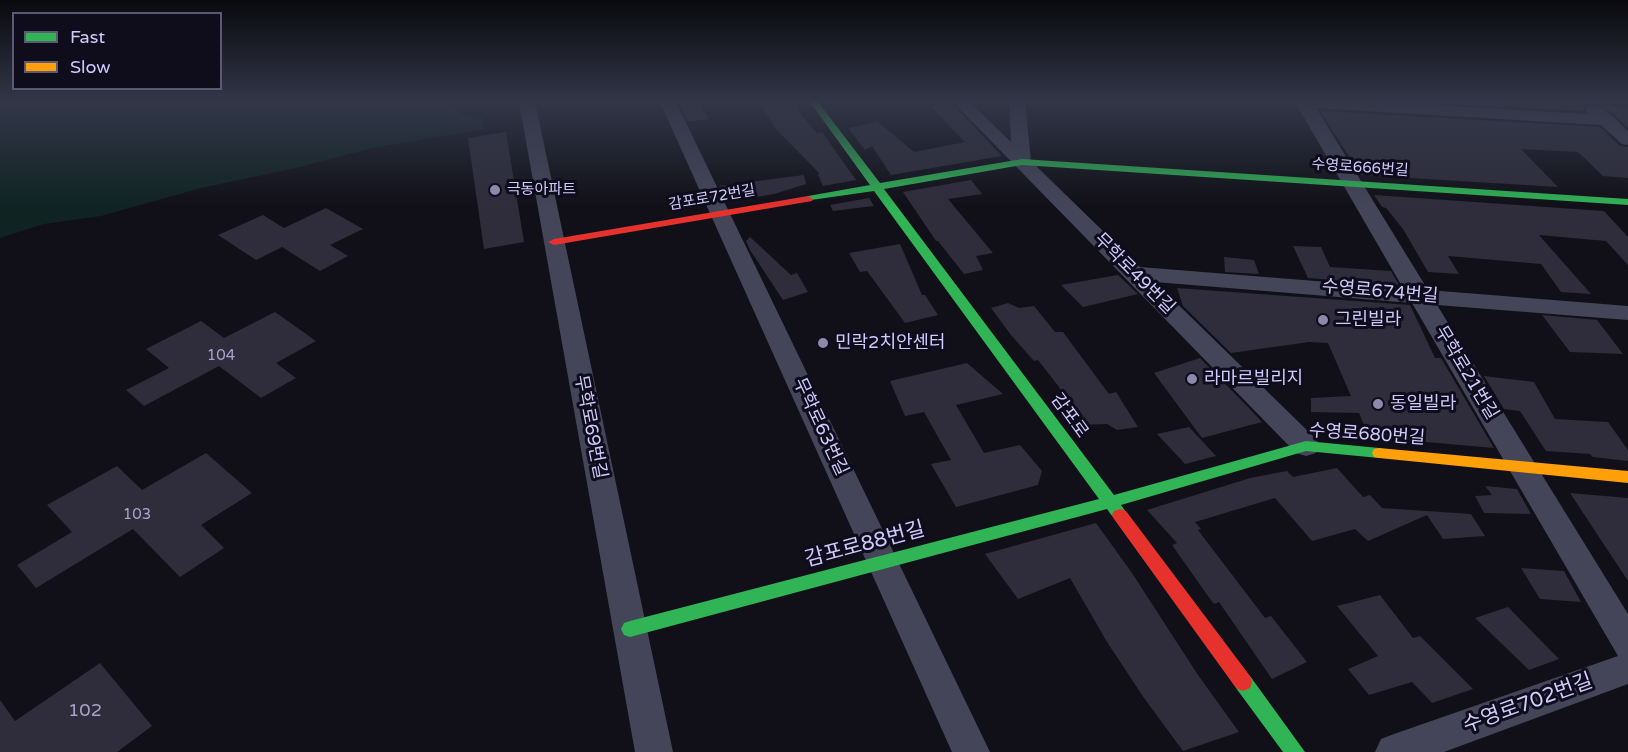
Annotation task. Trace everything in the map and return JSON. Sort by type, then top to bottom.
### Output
[{"type":"street","name":"무학로69번길","points":[[534,137],[654,752]]},
{"type":"street","name":"무학로63번길","points":[[684,137],[971,752]]},
{"type":"street","name":"감포로","points":[[840,137],[1296,752]]},
{"type":"street","name":"무학로49번길","points":[[997,137],[1306,446]]},
{"type":"street","points":[[1020,137],[1022,162]]},
{"type":"street","name":"무학로21번길","points":[[1325,137],[1628,645]]},
{"type":"street","name":"수영로666번길","points":[[876,186],[1022,162],[1628,202]]},
{"type":"street","name":"감포로72번길","points":[[554,242],[876,186]]},
{"type":"street","name":"수영로674번길","points":[[1132,273],[1628,313]]},
{"type":"street","name":"수영로680번길","points":[[1111,502],[1306,446],[1628,477]]},
{"type":"street","name":"감포로88번길","points":[[630,629],[1111,502]]},
{"type":"street","name":"수영로702번길","points":[[1394,752],[1628,668]]},
{"type":"green space","points":[[0,137],[436,137],[372,148],[296,168],[201,188],[101,216],[44,224],[0,238]]},
{"type":"building","name":"극동아파트","points":[[507,137],[524,242],[484,249],[468,138]]},
{"type":"building","points":[[784,137],[826,137],[856,180],[823,186],[818,174],[820,174]]},
{"type":"building","points":[[855,137],[896,137],[914,152],[965,142],[960,137],[984,137],[1002,156],[891,175],[872,146],[865,150]]},
{"type":"building","points":[[1337,137],[1611,137],[1620,146],[1628,147],[1628,178],[1603,176],[1578,152],[1521,149],[1558,187],[1361,175]]},
{"type":"building","points":[[804,175],[806,184],[774,194],[727,202],[719,186]]},
{"type":"building","points":[[971,180],[982,194],[948,199],[993,253],[976,256],[983,270],[964,274],[936,241],[903,192]]},
{"type":"building","points":[[1374,195],[1604,211],[1628,237],[1628,265],[1606,241],[1539,235],[1591,294],[1561,292],[1541,264],[1448,256],[1459,274],[1428,272],[1403,229]]},
{"type":"building","points":[[869,198],[874,206],[833,211],[830,205]]},
{"type":"building","points":[[326,208],[363,229],[330,245],[348,256],[320,271],[282,247],[256,260],[218,235],[263,215],[284,228]]},
{"type":"building","points":[[750,237],[791,275],[797,273],[808,292],[783,300],[750,250],[746,241]]},
{"type":"building","points":[[900,244],[922,295],[925,295],[938,315],[905,323],[867,271],[860,272],[849,253]]},
{"type":"building","points":[[1293,246],[1321,247],[1330,267],[1391,271],[1399,285],[1308,278]]},
{"type":"building","points":[[1224,257],[1254,260],[1259,274],[1225,272]]},
{"type":"building","points":[[1118,275],[1138,294],[1083,307],[1061,285]]},
{"type":"building","points":[[1177,288],[1410,305],[1435,358],[1441,358],[1494,448],[1369,437],[1359,413],[1311,412],[1311,398],[1351,396],[1328,343],[1309,342],[1231,353],[1183,306]]},
{"type":"building","points":[[1008,303],[1019,308],[1034,306],[1055,332],[1063,332],[1109,394],[1116,392],[1138,427],[1117,430],[1107,424],[1079,425],[1059,387],[1038,360],[1034,361],[1011,335],[991,308]]},
{"type":"building","points":[[275,312],[316,341],[276,363],[296,378],[261,398],[219,366],[144,406],[126,390],[169,368],[146,349],[201,321],[224,338]]},
{"type":"building","points":[[1542,315],[1597,320],[1623,354],[1570,352]]},
{"type":"building","points":[[1200,358],[1262,422],[1202,438],[1154,373]]},
{"type":"building","points":[[967,363],[1003,394],[956,405],[984,453],[1020,445],[1042,471],[1038,485],[956,507],[931,464],[951,460],[924,412],[905,416],[890,381]]},
{"type":"building","points":[[1484,376],[1534,382],[1555,419],[1608,422],[1628,450],[1628,461],[1593,457],[1590,454],[1546,451],[1520,411],[1504,409]]},
{"type":"building","points":[[1189,427],[1216,456],[1185,464],[1157,434]]},
{"type":"building","points":[[206,453],[252,493],[201,525],[224,548],[180,577],[133,529],[36,588],[17,565],[72,532],[47,505],[117,466],[142,490]]},
{"type":"building","points":[[1337,468],[1363,497],[1370,495],[1382,508],[1471,514],[1485,536],[1443,539],[1427,515],[1368,541],[1355,529],[1312,541],[1275,498],[1195,522],[1201,529],[1198,530],[1265,618],[1271,616],[1307,662],[1272,679],[1219,602],[1214,604],[1172,545],[1177,543],[1147,510],[1250,478],[1287,471],[1293,477]]},
{"type":"building","points":[[1485,486],[1517,489],[1531,514],[1484,513],[1475,496],[1492,495]]},
{"type":"building","points":[[1570,493],[1628,498],[1628,581]]},
{"type":"building","points":[[1096,523],[1239,732],[1183,751],[1107,642],[1070,578],[1018,599],[985,554]]},
{"type":"building","points":[[1521,568],[1564,571],[1581,602],[1540,599]]},
{"type":"building","points":[[1380,595],[1413,638],[1420,636],[1473,689],[1432,703],[1412,682],[1369,695],[1348,669],[1378,656],[1337,606]]},
{"type":"building","points":[[1508,607],[1559,659],[1529,670],[1475,618]]},
{"type":"building","points":[[100,663],[152,726],[117,752],[0,752],[0,700],[15,721]]},
{"type":"traffic: fast","points":[[840,137],[1120,515]]},
{"type":"traffic: fast","points":[[808,199],[1022,162],[1628,202]]},
{"type":"traffic: fast","points":[[630,629],[1111,502],[1306,446],[1379,453]]},
{"type":"traffic: fast","points":[[1243,682],[1295,752]]},
{"type":"traffic: slow","points":[[1379,453],[1628,477]]},
{"type":"traffic: jam","points":[[554,242],[808,199]]},
{"type":"traffic: jam","points":[[1120,515],[1243,682]]},
{"type":"place","name":"극동아파트","points":[[495,190]]},
{"type":"place","name":"그린빌라","points":[[1323,320]]},
{"type":"place","name":"민락2치안센터","points":[[823,343]]},
{"type":"place","name":"라마르빌리지","points":[[1192,379]]},
{"type":"place","name":"동일빌라","points":[[1378,404]]}]
